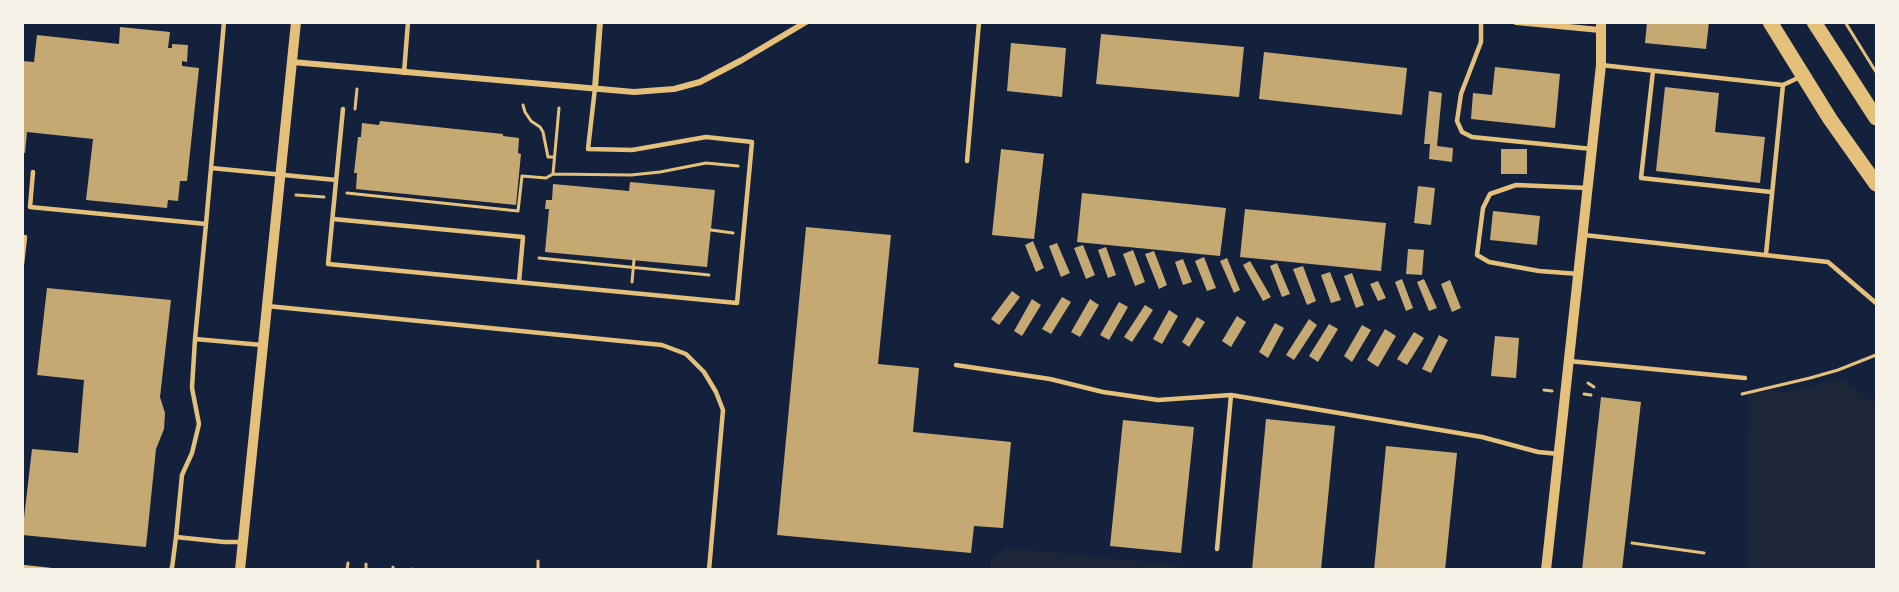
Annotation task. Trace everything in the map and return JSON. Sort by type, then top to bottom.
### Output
[{"type":"main road","points":[[1770,22],[1830,119],[1876,184]]},
{"type":"main road","points":[[1814,22],[1876,118]]},
{"type":"street","points":[[240,570],[296,22]]},
{"type":"street","points":[[595,88],[600,22]]},
{"type":"street","points":[[1516,22],[1600,26],[1601,65],[1546,570]]},
{"type":"street","points":[[292,62],[595,88],[644,91],[674,89],[700,82],[742,60],[802,23]]},
{"type":"lane","points":[[170,570],[176,537],[182,475],[192,453],[199,424],[192,388],[195,339],[224,22]]},
{"type":"lane","points":[[404,73],[408,22]]},
{"type":"lane","points":[[967,161],[979,22]]},
{"type":"lane","points":[[1481,22],[1481,42],[1461,94],[1458,121],[1462,132],[1472,137],[1592,149]]},
{"type":"lane","points":[[1601,65],[1783,85],[1802,75]]},
{"type":"lane","points":[[1653,71],[1641,178],[1771,192]]},
{"type":"lane","points":[[1766,254],[1783,85]]},
{"type":"lane","points":[[343,109],[328,264],[737,303],[752,142],[706,137],[632,150],[588,149],[595,88]]},
{"type":"lane","points":[[211,168],[336,180]]},
{"type":"lane","points":[[33,172],[30,207],[206,224]]},
{"type":"lane","points":[[1579,274],[1539,271],[1489,262],[1477,255],[1483,208],[1490,194],[1516,185],[1588,188]]},
{"type":"lane","points":[[333,219],[523,237],[519,282]]},
{"type":"lane","points":[[1583,235],[1828,262],[1876,303]]},
{"type":"lane","points":[[22,264],[25,237]]},
{"type":"lane","points":[[266,306],[662,345],[686,354],[704,372],[717,392],[723,410],[709,570]]},
{"type":"lane","points":[[195,339],[262,345]]},
{"type":"lane","points":[[1569,361],[1744,378]]},
{"type":"lane","points":[[956,365],[1050,379],[1102,393],[1158,400],[1232,395],[1482,436],[1538,452],[1559,454]]},
{"type":"lane","points":[[1217,549],[1232,395]]},
{"type":"lane","points":[[176,537],[243,542]]},
{"type":"lane","points":[[22,567],[50,570]]},
{"type":"path","points":[[1845,22],[1876,72]]},
{"type":"path","points":[[355,111],[357,89]]},
{"type":"path","points":[[523,105],[528,116],[543,132],[548,157],[554,158]]},
{"type":"path","points":[[553,174],[559,108]]},
{"type":"path","points":[[347,193],[518,211],[522,176],[546,178],[553,174],[631,175],[706,163],[738,166]]},
{"type":"path","points":[[296,195],[312,197]]},
{"type":"path","points":[[711,230],[743,234]]},
{"type":"path","points":[[539,258],[709,275]]},
{"type":"path","points":[[632,293],[634,260]]},
{"type":"path","points":[[1742,394],[1838,370],[1876,355]]},
{"type":"path","points":[[1588,383],[1594,387]]},
{"type":"path","points":[[1544,390],[1552,391]]},
{"type":"path","points":[[1584,394],[1591,395]]},
{"type":"path","points":[[1632,543],[1704,553]]},
{"type":"path","points":[[538,561],[538,570]]},
{"type":"path","points":[[347,570],[348,563]]},
{"type":"path","points":[[366,564],[366,570]]},
{"type":"shaded area","points":[[1844,378],[1871,402],[1876,396],[1876,569],[1747,570],[1748,390],[1788,391]]},
{"type":"shaded area","points":[[1011,548],[1177,565],[1185,569],[990,569],[991,559],[999,552]]},
{"type":"building","points":[[1647,22],[1709,22],[1706,49],[1645,43]]},
{"type":"building","points":[[120,27],[170,32],[168,48],[172,48],[172,44],[188,45],[187,62],[182,61],[182,66],[199,68],[187,181],[180,181],[178,201],[168,200],[167,208],[86,200],[93,139],[27,132],[25,153],[22,152],[22,61],[34,62],[37,35],[119,44]]},
{"type":"building","points":[[1101,34],[1244,47],[1239,97],[1096,84]]},
{"type":"building","points":[[1011,43],[1066,48],[1062,97],[1007,91]]},
{"type":"building","points":[[1264,52],[1407,68],[1402,115],[1259,99]]},
{"type":"building","points":[[1495,67],[1560,74],[1555,128],[1471,119],[1473,93],[1492,95]]},
{"type":"building","points":[[1665,87],[1719,93],[1715,132],[1765,137],[1760,183],[1656,171]]},
{"type":"building","points":[[1429,91],[1442,93],[1437,146],[1453,148],[1452,162],[1429,159],[1430,144],[1424,144]]},
{"type":"building","points":[[380,121],[503,134],[503,136],[519,138],[518,153],[521,154],[516,205],[356,189],[357,173],[354,173],[362,123],[379,125]]},
{"type":"building","points":[[1001,149],[1044,154],[1034,239],[992,235]]},
{"type":"building","points":[[1501,149],[1527,149],[1527,174],[1501,174]]},
{"type":"building","points":[[630,182],[715,190],[707,267],[545,252],[549,209],[545,209],[546,200],[552,200],[553,184],[629,191]]},
{"type":"building","points":[[1418,186],[1435,188],[1431,225],[1414,223]]},
{"type":"building","points":[[1082,193],[1226,208],[1220,256],[1077,242]]},
{"type":"building","points":[[1245,209],[1386,223],[1381,271],[1240,257]]},
{"type":"building","points":[[1493,211],[1540,216],[1537,245],[1490,240]]},
{"type":"building","points":[[806,227],[891,235],[878,364],[919,368],[913,432],[1011,442],[1003,528],[974,526],[971,553],[777,535]]},
{"type":"building","points":[[1033,241],[1044,268],[1036,272],[1025,245]]},
{"type":"building","points":[[1057,243],[1070,273],[1061,277],[1049,246]]},
{"type":"building","points":[[1083,245],[1095,275],[1086,279],[1074,248]]},
{"type":"building","points":[[1106,247],[1116,275],[1108,278],[1098,250]]},
{"type":"building","points":[[1408,249],[1424,250],[1422,275],[1406,274]]},
{"type":"building","points":[[1133,250],[1145,282],[1135,286],[1123,254]]},
{"type":"building","points":[[1154,251],[1167,285],[1159,289],[1145,254]]},
{"type":"building","points":[[1204,257],[1216,288],[1207,291],[1195,261]]},
{"type":"building","points":[[1227,258],[1240,290],[1234,293],[1220,261]]},
{"type":"building","points":[[1183,259],[1192,282],[1183,285],[1175,262]]},
{"type":"building","points":[[1250,261],[1271,297],[1263,301],[1243,265]]},
{"type":"building","points":[[1277,263],[1290,294],[1282,297],[1270,266]]},
{"type":"building","points":[[1303,266],[1316,301],[1307,305],[1293,269]]},
{"type":"building","points":[[1330,272],[1341,300],[1331,303],[1321,275]]},
{"type":"building","points":[[1352,273],[1364,305],[1356,308],[1344,276]]},
{"type":"building","points":[[1402,279],[1413,308],[1406,311],[1395,282]]},
{"type":"building","points":[[1424,279],[1437,308],[1429,311],[1417,282]]},
{"type":"building","points":[[1450,280],[1461,308],[1452,312],[1441,284]]},
{"type":"building","points":[[1378,281],[1386,298],[1378,301],[1370,284]]},
{"type":"building","points":[[47,288],[171,300],[160,397],[165,413],[164,429],[156,449],[146,547],[22,535],[32,449],[78,453],[84,380],[37,375]]},
{"type":"building","points":[[1012,291],[1020,297],[999,325],[991,319]]},
{"type":"building","points":[[1062,297],[1071,302],[1051,334],[1042,329]]},
{"type":"building","points":[[1032,299],[1041,305],[1022,336],[1014,331]]},
{"type":"building","points":[[1090,299],[1099,305],[1080,337],[1071,332]]},
{"type":"building","points":[[1119,302],[1128,307],[1109,340],[1100,335]]},
{"type":"building","points":[[1145,305],[1153,310],[1132,342],[1124,337]]},
{"type":"building","points":[[1169,310],[1178,316],[1162,344],[1153,339]]},
{"type":"building","points":[[1237,316],[1246,322],[1231,347],[1222,341]]},
{"type":"building","points":[[1197,317],[1205,322],[1189,347],[1182,342]]},
{"type":"building","points":[[1309,319],[1317,325],[1294,360],[1286,355]]},
{"type":"building","points":[[1275,323],[1284,328],[1268,358],[1259,352]]},
{"type":"building","points":[[1329,324],[1338,329],[1318,362],[1309,356]]},
{"type":"building","points":[[1362,325],[1371,330],[1352,362],[1344,356]]},
{"type":"building","points":[[1385,329],[1396,336],[1378,367],[1367,360]]},
{"type":"building","points":[[1414,332],[1424,338],[1407,365],[1397,359]]},
{"type":"building","points":[[1439,335],[1448,340],[1431,373],[1422,369]]},
{"type":"building","points":[[1495,336],[1519,338],[1516,378],[1491,376]]},
{"type":"building","points":[[1601,397],[1641,402],[1622,570],[1582,570]]},
{"type":"building","points":[[1266,419],[1335,426],[1321,570],[1252,570]]},
{"type":"building","points":[[1123,420],[1194,427],[1181,553],[1110,546]]},
{"type":"building","points":[[1386,446],[1457,453],[1445,570],[1374,570]]}]
